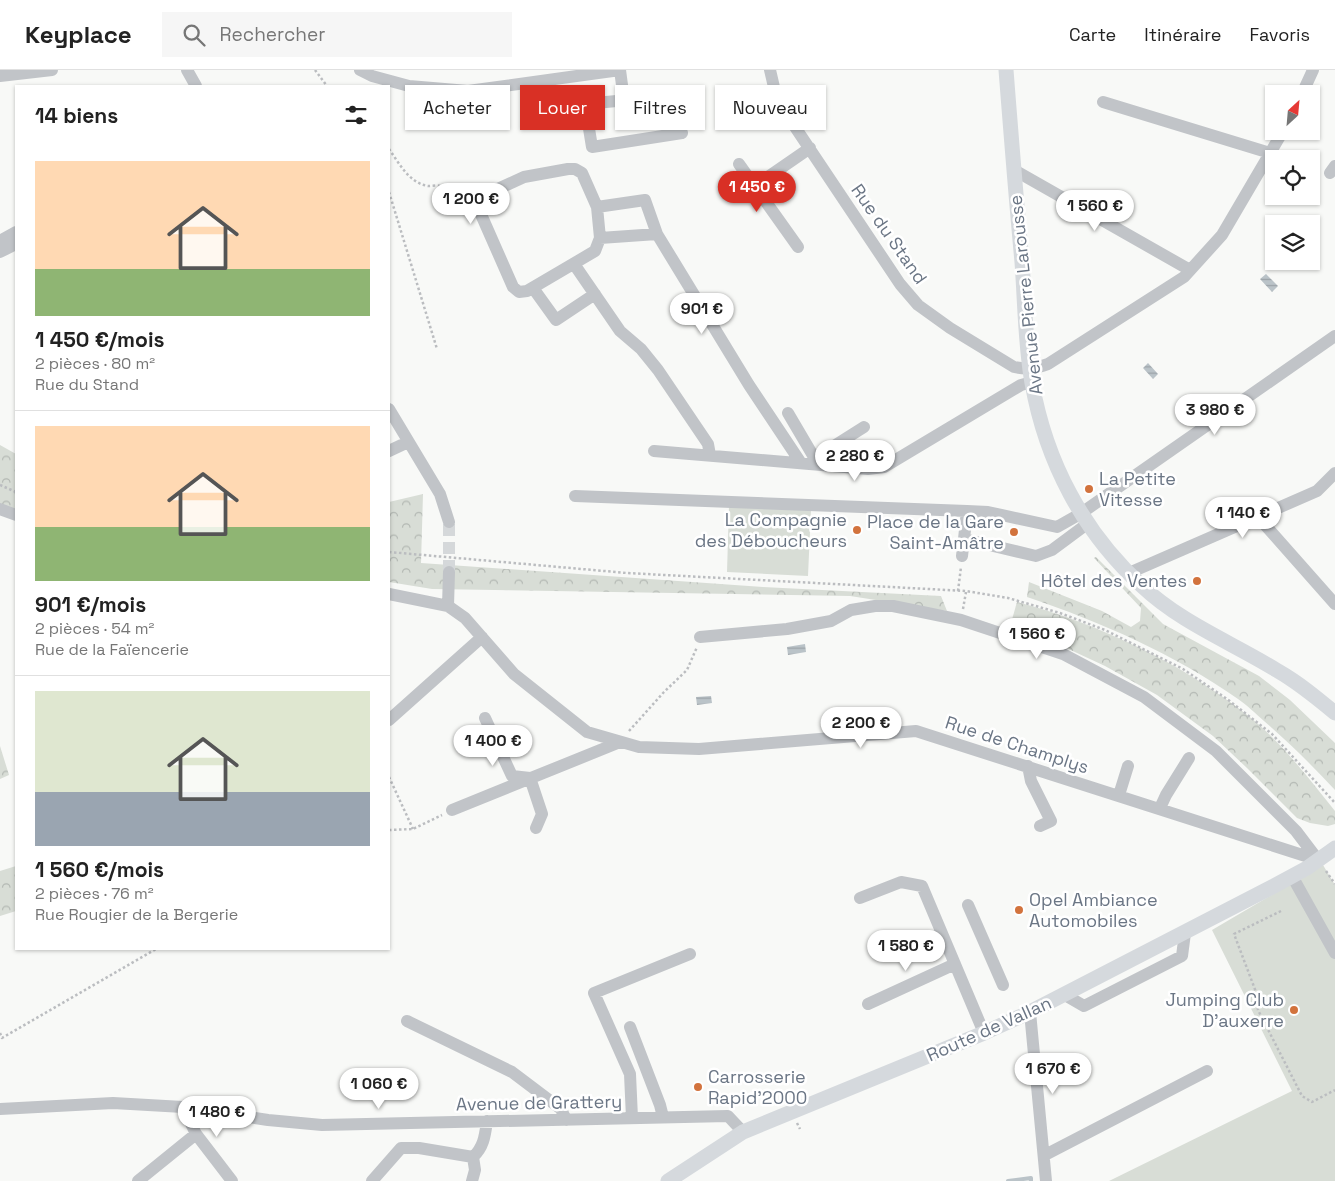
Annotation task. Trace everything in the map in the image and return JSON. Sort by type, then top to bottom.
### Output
[{"type":"main road","name":"Avenue Pierre Larousse","points":[[1006,70],[1031,376],[1044,435],[1072,498],[1099,540],[1142,587],[1178,615],[1278,670],[1335,713]]},
{"type":"main road","name":"Route de Vallan","points":[[668,1181],[743,1132],[984,1033],[1065,995],[1292,876],[1335,848]]},
{"type":"street","points":[[0,76],[52,70]]},
{"type":"street","points":[[187,70],[195,85]]},
{"type":"street","points":[[360,70],[372,76],[409,86],[468,91],[620,70],[622,85]]},
{"type":"street","name":"Rue du Stand","points":[[770,70],[776,100],[900,284],[918,305],[950,328],[1014,368],[1031,376]]},
{"type":"street","points":[[1306,85],[1313,70]]},
{"type":"street","points":[[669,96],[682,133],[592,147],[585,104],[624,100],[669,96]]},
{"type":"street","points":[[1103,102],[1265,151]]},
{"type":"street","points":[[754,186],[810,148]]},
{"type":"street","points":[[654,451],[801,463],[816,461],[868,469],[884,467],[1021,385],[1048,364],[1184,277],[1222,235],[1265,162]]},
{"type":"street","points":[[740,164],[798,247]]},
{"type":"street","points":[[575,169],[582,173],[597,207],[600,238],[595,251],[527,292],[519,292],[513,287],[476,203],[478,198],[524,177],[575,169]]},
{"type":"street","points":[[1014,170],[1190,270]]},
{"type":"street","points":[[597,207],[645,200],[657,234],[749,385],[801,463]]},
{"type":"street","points":[[0,241],[15,233]]},
{"type":"street","points":[[600,238],[657,234]]},
{"type":"street","points":[[0,252],[15,244]]},
{"type":"street","points":[[574,264],[620,331],[641,349],[658,370],[708,444],[710,455]]},
{"type":"street","points":[[533,288],[556,320],[595,294]]},
{"type":"street","points":[[964,539],[1036,556],[1052,550],[1084,519],[1335,336]]},
{"type":"street","points":[[788,413],[816,461]]},
{"type":"street","points":[[392,422],[408,442],[440,494],[449,522]]},
{"type":"street","points":[[816,461],[864,426]]},
{"type":"street","points":[[390,450],[408,442]]},
{"type":"street","points":[[1129,573],[1317,491],[1335,473]]},
{"type":"street","points":[[574,496],[988,512],[1057,526],[1084,519]]},
{"type":"street","points":[[0,509],[15,515]]},
{"type":"street","points":[[962,556],[967,511]]},
{"type":"street","points":[[1258,517],[1335,604]]},
{"type":"street","points":[[448,606],[449,572]]},
{"type":"street","name":"Rue de Champlys","points":[[390,594],[448,606],[465,618],[514,674],[588,732],[620,742],[639,747],[699,749],[916,731],[1160,808],[1312,864]]},
{"type":"street","points":[[700,637],[787,630],[831,621],[850,610],[875,606],[893,606],[961,620],[1063,654],[1144,697],[1216,752],[1296,831],[1312,864]]},
{"type":"street","points":[[390,719],[482,637]]},
{"type":"street","points":[[485,718],[512,776],[530,778]]},
{"type":"street","points":[[452,810],[620,742]]},
{"type":"street","points":[[1160,808],[1189,758]]},
{"type":"street","points":[[1028,766],[1031,781],[1052,821],[1040,826]]},
{"type":"street","points":[[1119,795],[1128,766]]},
{"type":"street","points":[[530,778],[542,814],[536,828]]},
{"type":"street","points":[[1292,876],[1335,953]]},
{"type":"street","points":[[860,898],[901,882],[922,886],[984,1033]]},
{"type":"street","points":[[968,904],[1003,985]]},
{"type":"street","points":[[632,1118],[630,1074],[594,993],[690,954]]},
{"type":"street","points":[[868,1004],[955,964]]},
{"type":"street","points":[[1030,1012],[1046,1181]]},
{"type":"street","points":[[407,1021],[512,1072],[561,1109],[566,1120]]},
{"type":"street","points":[[630,1027],[660,1105],[662,1118]]},
{"type":"street","points":[[1045,1155],[1207,1071]]},
{"type":"street","name":"Avenue de Grattery","points":[[0,1109],[113,1103],[183,1107],[268,1120],[322,1125],[728,1116],[743,1132]]},
{"type":"street","points":[[183,1107],[196,1134],[232,1181]]},
{"type":"street","points":[[473,1157],[479,1151],[485,1137],[487,1121]]},
{"type":"street","points":[[138,1181],[196,1134]]},
{"type":"street","points":[[372,1181],[401,1148],[419,1148],[473,1157]]},
{"type":"street","points":[[472,1181],[475,1170],[473,1157]]},
{"type":"path","points":[[315,70],[326,85]]},
{"type":"path","points":[[390,150],[414,180],[427,186],[440,186],[458,199],[476,203]]},
{"type":"path","points":[[390,195],[437,349]]},
{"type":"path","points":[[0,485],[15,492]]},
{"type":"path","points":[[390,552],[464,559]]},
{"type":"path","points":[[958,591],[962,556]]},
{"type":"path","points":[[961,620],[966,591]]},
{"type":"path","points":[[620,742],[664,692],[687,670],[700,637]]},
{"type":"path","points":[[390,780],[413,829]]},
{"type":"path","points":[[1325,791],[1335,803]]},
{"type":"path","points":[[390,830],[413,829],[452,810]]},
{"type":"path","points":[[1281,911],[1234,934],[1256,992],[1258,1010],[1302,1096],[1312,1102],[1335,1090]]},
{"type":"path","points":[[0,1033],[2,1038],[154,950]]},
{"type":"green space","points":[[0,445],[15,453],[15,512],[0,508]]},
{"type":"green space","points":[[423,494],[421,563],[763,587],[941,596],[947,611],[850,596],[432,589],[390,582],[390,502]]},
{"type":"green space","points":[[729,506],[811,509],[808,576],[727,572]]},
{"type":"green space","points":[[1096,557],[1163,624],[1259,676],[1290,700],[1335,743],[1335,790],[1301,755],[1241,701],[1214,683],[1136,640],[1082,617],[1027,597],[1029,582],[1102,611],[1131,627],[1140,621],[1141,608],[1094,558]]},
{"type":"green space","points":[[1017,602],[1048,611],[1110,634],[1169,663],[1225,698],[1262,728],[1295,762],[1335,811],[1335,824],[1328,826],[1310,823],[1297,818],[1213,736],[1157,695],[1105,666],[1062,646],[1009,630]]},
{"type":"green space","points":[[0,746],[9,775],[0,779]]},
{"type":"green space","name":"Jumping Club D'auxerre","points":[[1323,865],[1335,885],[1335,1181],[1109,1181],[1292,1091],[1212,930]]},
{"type":"green space","points":[[15,866],[15,911],[0,916],[0,871]]},
{"type":"shaded area","points":[[1266,274],[1278,286],[1272,292],[1260,279]]},
{"type":"shaded area","points":[[1148,363],[1158,374],[1153,379],[1143,368]]},
{"type":"shaded area","points":[[805,644],[806,652],[788,655],[787,647]]},
{"type":"shaded area","points":[[711,696],[712,703],[697,705],[696,697]]},
{"type":"waterway","points":[[1008,1181],[1031,1178],[1031,1181]]},
{"type":"tunnel","points":[[449,522],[449,572]]},
{"type":"place","name":"La Petite Vitesse","points":[[1089,489]]},
{"type":"place","name":"La Compagnie des Déboucheurs","points":[[857,530]]},
{"type":"place","name":"Place de la Gare Saint-Amâtre","points":[[1014,532]]},
{"type":"place","name":"Hôtel des Ventes","points":[[1197,581]]},
{"type":"place","name":"Opel Ambiance Automobiles","points":[[1019,910]]},
{"type":"place","name":"Jumping Club D'auxerre","points":[[1294,1010]]},
{"type":"place","name":"Carrosserie Rapid'2000","points":[[698,1087]]}]
